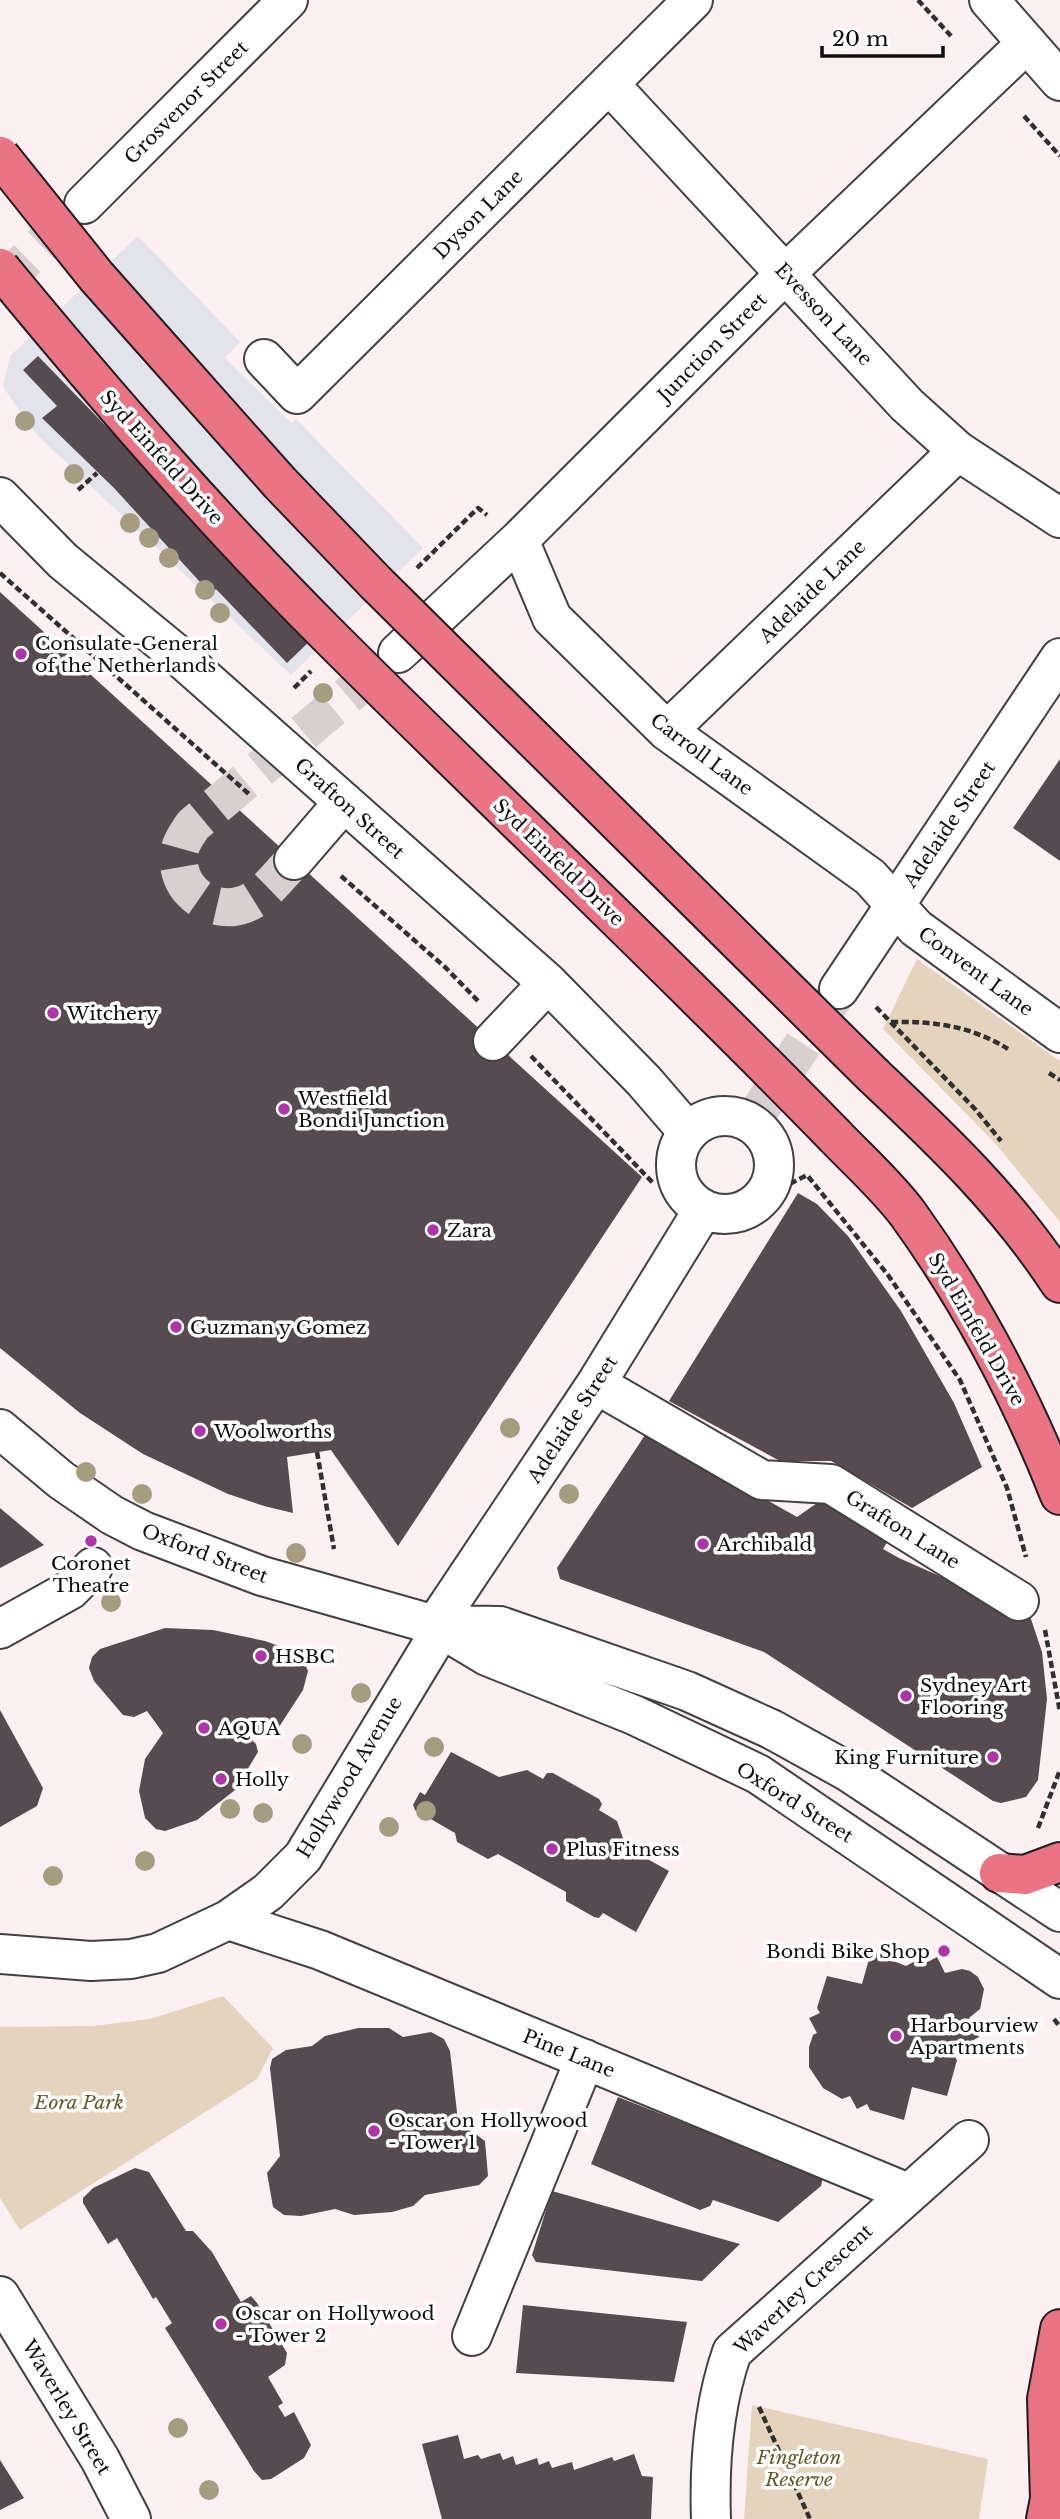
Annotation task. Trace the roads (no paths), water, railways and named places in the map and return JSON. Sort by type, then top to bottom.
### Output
[{"type":"main road","points":[[0,156],[96,276],[280,483],[874,1076],[969,1166],[1033,1242],[1060,1283]]},
{"type":"main road","name":"Syd Einfeld Drive","points":[[0,268],[136,431],[297,603],[740,1038],[906,1212],[961,1293],[1023,1408],[1060,1494]]},
{"type":"main road","points":[[999,1873],[1025,1875],[1051,1850]]},
{"type":"main road","points":[[1054,2500],[1047,2399],[1060,2329]]},
{"type":"street","name":"Grosvenor Street","points":[[84,204],[288,0]]},
{"type":"street","name":"Dyson Lane","points":[[264,359],[297,394],[693,0]]},
{"type":"street","points":[[989,0],[1060,81]]},
{"type":"street","name":"Junction Street","points":[[398,653],[519,540],[786,273],[1027,43]]},
{"type":"street","name":"Evesson Lane","points":[[609,84],[907,405],[958,451],[1060,518]]},
{"type":"street","name":"Adelaide Lane","points":[[667,731],[958,451]]},
{"type":"street","name":"Grafton Street","points":[[0,497],[63,561],[180,657],[548,983],[644,1081],[688,1132]]},
{"type":"street","name":"Carroll Lane","points":[[519,540],[552,618],[667,731],[870,877],[895,904]]},
{"type":"street","name":"Adelaide Street","points":[[839,989],[1060,658]]},
{"type":"street","points":[[294,860],[344,802]]},
{"type":"street","name":"Convent Lane","points":[[895,904],[916,928],[1060,1033]]},
{"type":"street","points":[[493,1041],[548,983]]},
{"type":"street","points":[[718,1116],[735,1117],[751,1123],[770,1144],[774,1161],[773,1178],[762,1198],[749,1209],[733,1215],[704,1210],[690,1200],[680,1185],[676,1169],[677,1151],[688,1132],[701,1121],[718,1116]]},
{"type":"street","name":"Adelaide Street","points":[[435,1625],[596,1384],[704,1210]]},
{"type":"street","name":"Grafton Lane","points":[[596,1384],[762,1480],[831,1484],[1030,1595]]},
{"type":"street","name":"Oxford Street","points":[[0,1429],[61,1480],[112,1515],[143,1531],[262,1576],[435,1625],[500,1626],[687,1691],[771,1729],[847,1771],[1060,1912]]},
{"type":"street","points":[[0,1629],[70,1590],[93,1567]]},
{"type":"street","name":"Oxford Street","points":[[435,1625],[487,1656],[634,1715],[758,1774],[1060,1979]]},
{"type":"street","name":"Hollywood Avenue","points":[[0,1954],[91,1961],[131,1959],[158,1953],[228,1920],[268,1892],[303,1857],[431,1646],[435,1625]]},
{"type":"street","name":"Pine Lane","points":[[228,1920],[320,1950],[908,2193]]},
{"type":"street","points":[[471,2336],[584,2059]]},
{"type":"street","name":"Waverley Crescent","points":[[711,2519],[710,2481],[714,2445],[724,2374],[732,2352],[969,2140]]},
{"type":"street","name":"Waverley Street","points":[[0,2297],[100,2459],[131,2519]]},
{"type":"tunnel","points":[[0,285],[82,206]]},
{"type":"tunnel","points":[[294,860],[265,891],[252,901],[233,907],[220,907],[198,897],[189,889],[179,867],[182,842],[193,825],[394,657]]},
{"type":"tunnel","points":[[751,1123],[836,994]]},
{"type":"place","name":"Consulate-General of the Netherlands","points":[[21,654]]},
{"type":"place","name":"Witchery","points":[[53,1013]]},
{"type":"place","name":"Westfield Bondi Junction","points":[[284,1109]]},
{"type":"place","name":"Zara","points":[[433,1230]]},
{"type":"place","name":"Guzman y Gomez","points":[[176,1327]]},
{"type":"place","name":"Woolworths","points":[[200,1431]]},
{"type":"place","name":"Coronet Theatre","points":[[91,1541]]},
{"type":"place","name":"Archibald","points":[[703,1544]]},
{"type":"place","name":"HSBC","points":[[261,1656]]},
{"type":"place","name":"Sydney Art Flooring","points":[[906,1696]]},
{"type":"place","name":"AQUA","points":[[204,1728]]},
{"type":"place","name":"King Furniture","points":[[993,1757]]},
{"type":"place","name":"Holly","points":[[221,1779]]},
{"type":"place","name":"Plus Fitness","points":[[552,1849]]},
{"type":"place","name":"Bondi Bike Shop","points":[[944,1951]]},
{"type":"place","name":"Harbourview Apartments","points":[[896,2036]]},
{"type":"place","name":"Oscar on Hollywood - Tower 1","points":[[374,2131]]},
{"type":"place","name":"Oscar on Hollywood - Tower 2","points":[[221,2324]]},
{"type":"park label","name":"Eora Park","points":[[79,2102]]},
{"type":"park label","name":"Fingleton Reserve","points":[[799,2468]]}]
